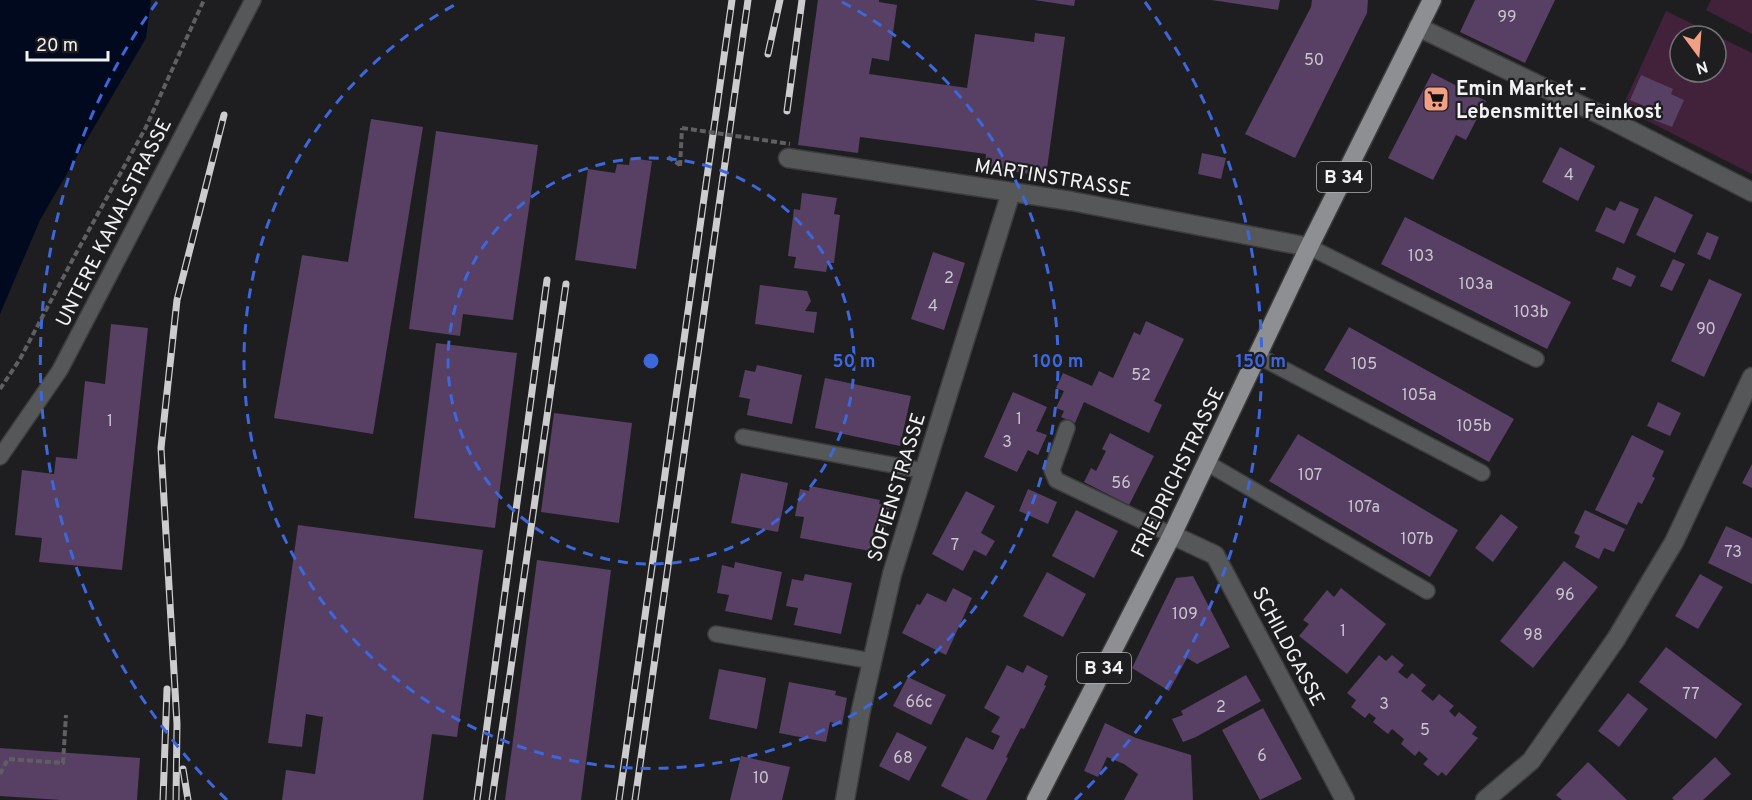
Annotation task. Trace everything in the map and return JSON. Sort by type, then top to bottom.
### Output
[{"type":"main road","name":"FRIEDRICHSTRASSE","points":[[1036,800],[1172,535],[1309,248],[1432,0]]},
{"type":"street","points":[[1419,27],[1603,116],[1752,192]]},
{"type":"street","name":"MARTINSTRASSE","points":[[789,151],[1082,203],[1309,248]]},
{"type":"street","name":"SOFIENSTRASSE","points":[[845,800],[861,710],[892,574],[1011,192]]},
{"type":"street","points":[[1485,800],[1531,761],[1616,639],[1674,542],[1752,376]]},
{"type":"street","name":"SCHILDGASSE","points":[[1172,535],[1215,555],[1345,800]]},
{"type":"lane","name":"UNTERE KANALSTRASSE","points":[[0,457],[60,370],[253,0]]},
{"type":"lane","points":[[1309,248],[1536,359]]},
{"type":"lane","points":[[1258,356],[1482,473]]},
{"type":"lane","points":[[1066,428],[1052,470],[1056,480],[1172,535]]},
{"type":"lane","points":[[743,437],[925,471]]},
{"type":"lane","points":[[1207,464],[1427,591]]},
{"type":"lane","points":[[716,633],[872,660]]},
{"type":"path","points":[[0,389],[20,359],[145,129],[204,0]]},
{"type":"path","points":[[668,157],[680,166],[682,128],[789,151]]},
{"type":"path","points":[[0,774],[8,759],[63,763],[66,715]]},
{"type":"shaded area","points":[[1711,0],[1752,0],[1752,34],[1706,10]]},
{"type":"shaded area","points":[[1666,11],[1693,24],[1668,24],[1668,84],[1728,84],[1728,41],[1752,53],[1752,174],[1622,108]]},
{"type":"water","points":[[0,0],[151,0],[146,38],[40,220],[0,314]]},
{"type":"building","points":[[818,0],[879,0],[879,2],[897,5],[889,61],[872,58],[869,74],[967,88],[975,34],[1034,42],[1035,33],[1065,37],[1046,176],[985,168],[986,154],[860,137],[858,153],[798,145]]},
{"type":"building","points":[[1034,0],[1075,0],[1074,6]]},
{"type":"building","points":[[1211,0],[1280,0],[1278,10]]},
{"type":"building","points":[[1312,0],[1368,0],[1367,13],[1295,158],[1245,134],[1311,7]]},
{"type":"building","points":[[1475,0],[1555,0],[1525,63],[1460,32]]},
{"type":"building","points":[[1432,73],[1486,101],[1466,140],[1456,135],[1433,180],[1388,158]]},
{"type":"building","points":[[1641,75],[1673,89],[1671,94],[1684,100],[1672,127],[1654,120],[1658,112],[1630,100]]},
{"type":"building","points":[[371,119],[423,127],[373,434],[274,418],[302,255],[348,262]]},
{"type":"building","points":[[436,131],[538,145],[513,320],[463,314],[460,336],[409,329]]},
{"type":"building","points":[[1560,147],[1595,166],[1578,201],[1542,182]]},
{"type":"building","points":[[1202,153],[1226,158],[1221,179],[1198,174]]},
{"type":"building","points":[[630,158],[652,161],[636,269],[575,260],[588,169],[615,173],[617,164],[629,165]]},
{"type":"building","points":[[802,193],[837,198],[834,214],[840,215],[834,263],[828,263],[826,272],[794,268],[796,257],[788,256],[794,209],[800,210]]},
{"type":"building","points":[[1655,196],[1693,215],[1675,253],[1636,235]]},
{"type":"building","points":[[1620,201],[1639,209],[1624,244],[1595,231],[1606,207],[1615,211]]},
{"type":"building","points":[[1405,217],[1571,302],[1547,349],[1381,264]]},
{"type":"building","points":[[1707,232],[1719,237],[1710,260],[1697,254]]},
{"type":"building","points":[[933,252],[965,263],[944,330],[911,319]]},
{"type":"building","points":[[1673,259],[1685,264],[1672,291],[1660,286]]},
{"type":"building","points":[[1617,267],[1636,276],[1631,287],[1612,279]]},
{"type":"building","points":[[1709,279],[1742,294],[1704,377],[1671,361]]},
{"type":"building","points":[[760,285],[807,291],[811,301],[805,311],[817,312],[814,333],[755,324]]},
{"type":"building","points":[[1146,321],[1184,339],[1154,401],[1162,405],[1149,433],[1084,402],[1075,423],[1061,417],[1064,411],[1056,408],[1064,391],[1056,388],[1063,373],[1092,386],[1099,371],[1113,378],[1134,332],[1140,335]]},
{"type":"building","points":[[111,324],[148,328],[122,570],[39,562],[42,538],[15,535],[22,470],[54,474],[56,457],[77,459],[85,381],[105,384]]},
{"type":"building","points":[[1349,327],[1514,419],[1489,462],[1324,370]]},
{"type":"building","points":[[436,343],[517,353],[495,528],[414,518]]},
{"type":"building","points":[[757,365],[802,375],[792,424],[747,415],[750,399],[739,397],[745,370],[755,372]]},
{"type":"building","points":[[825,378],[911,396],[900,446],[815,428]]},
{"type":"building","points":[[1013,392],[1047,407],[1036,431],[1047,435],[1038,455],[1028,450],[1017,472],[984,457]]},
{"type":"building","points":[[1658,402],[1681,413],[1670,436],[1647,426]]},
{"type":"building","points":[[554,413],[632,423],[619,523],[541,512]]},
{"type":"building","points":[[1110,433],[1154,456],[1129,505],[1084,482],[1091,468],[1096,471],[1106,451],[1102,449]]},
{"type":"building","points":[[1298,434],[1458,530],[1430,577],[1269,481]]},
{"type":"building","points":[[1632,435],[1664,451],[1652,476],[1655,478],[1642,504],[1638,502],[1627,525],[1595,510]]},
{"type":"building","points":[[1752,464],[1752,488],[1742,483]]},
{"type":"building","points":[[741,473],[788,483],[778,532],[731,523]]},
{"type":"building","points":[[810,486],[880,500],[879,504],[890,506],[885,533],[874,531],[870,551],[800,538],[804,517],[795,516],[800,489],[809,491]]},
{"type":"building","points":[[1028,489],[1057,502],[1048,524],[1019,511]]},
{"type":"building","points":[[966,491],[995,506],[981,533],[995,541],[986,556],[974,550],[963,571],[932,554]]},
{"type":"building","points":[[1076,510],[1118,531],[1094,578],[1052,556]]},
{"type":"building","points":[[1585,510],[1625,529],[1614,552],[1604,548],[1599,559],[1575,547],[1580,536],[1574,533]]},
{"type":"building","points":[[1501,514],[1518,527],[1493,562],[1475,548]]},
{"type":"building","points":[[298,525],[483,550],[457,737],[432,734],[423,800],[282,800],[286,770],[315,774],[323,717],[306,714],[302,747],[268,743]]},
{"type":"building","points":[[1726,526],[1752,538],[1752,584],[1708,563]]},
{"type":"building","points":[[537,560],[611,570],[581,800],[505,800]]},
{"type":"building","points":[[1564,561],[1598,587],[1533,668],[1500,641]]},
{"type":"building","points":[[735,562],[782,572],[772,620],[725,611],[729,595],[717,593],[722,565],[734,568]]},
{"type":"building","points":[[1047,572],[1086,594],[1063,637],[1023,616]]},
{"type":"building","points":[[805,574],[852,583],[841,634],[794,625],[798,608],[786,606],[792,579],[803,581]]},
{"type":"building","points":[[1700,574],[1723,587],[1698,629],[1675,616]]},
{"type":"building","points":[[1193,576],[1230,647],[1197,664],[1187,658],[1169,691],[1132,668],[1176,578]]},
{"type":"building","points":[[953,588],[972,598],[946,655],[902,633],[917,604],[920,605],[927,593],[946,602]]},
{"type":"building","points":[[1341,588],[1386,624],[1347,674],[1299,636],[1309,624],[1303,620],[1327,590],[1334,597]]},
{"type":"building","points":[[1666,647],[1742,704],[1716,739],[1639,682]]},
{"type":"building","points":[[1379,655],[1386,661],[1392,655],[1404,665],[1398,672],[1407,679],[1412,673],[1426,685],[1421,691],[1433,701],[1439,694],[1454,706],[1449,711],[1455,717],[1459,712],[1477,727],[1472,734],[1478,738],[1446,776],[1442,772],[1438,776],[1423,764],[1428,759],[1419,751],[1415,756],[1401,744],[1404,739],[1392,729],[1388,734],[1373,722],[1376,718],[1369,713],[1365,718],[1351,707],[1356,700],[1347,693]]},
{"type":"building","points":[[1007,665],[1023,673],[1027,665],[1048,676],[1044,685],[1046,686],[1024,729],[1021,728],[986,800],[969,800],[941,786],[966,737],[993,750],[1000,736],[991,732],[1000,717],[984,708]]},
{"type":"building","points":[[719,669],[766,678],[757,729],[709,719]]},
{"type":"building","points":[[1246,675],[1261,701],[1183,742],[1172,719],[1183,715],[1181,711]]},
{"type":"building","points":[[908,677],[946,695],[931,725],[893,706]]},
{"type":"building","points":[[789,682],[836,691],[835,695],[847,698],[842,725],[830,722],[826,742],[779,733]]},
{"type":"building","points":[[1628,693],[1648,709],[1619,747],[1598,731]]},
{"type":"building","points":[[1263,708],[1302,779],[1260,800],[1222,730]]},
{"type":"building","points":[[1105,723],[1136,738],[1191,755],[1193,800],[1124,800],[1138,774],[1124,764],[1107,757],[1098,777],[1084,771]]},
{"type":"building","points":[[897,732],[927,747],[909,781],[879,766]]},
{"type":"building","points":[[0,748],[140,758],[137,800],[61,800],[0,796]]},
{"type":"building","points":[[741,756],[790,767],[782,800],[730,800]]},
{"type":"building","points":[[1715,757],[1731,774],[1703,800],[1674,800],[1672,798]]},
{"type":"building","points":[[1588,762],[1627,800],[1562,800],[1556,795]]},
{"type":"railway","points":[[619,800],[732,0]]},
{"type":"railway","points":[[635,800],[748,0]]},
{"type":"railway","points":[[768,54],[780,0]]},
{"type":"railway","points":[[787,111],[802,0]]},
{"type":"railway","points":[[176,800],[177,724],[161,448],[177,300],[224,115]]},
{"type":"railway","points":[[477,800],[547,280]]},
{"type":"railway","points":[[492,800],[566,284]]},
{"type":"railway","points":[[163,800],[167,689]]},
{"type":"railway","points":[[183,769],[188,800]]},
{"type":"place","name":"Emin Market - Lebensmittel Feinkost","points":[[1436,99]]}]
